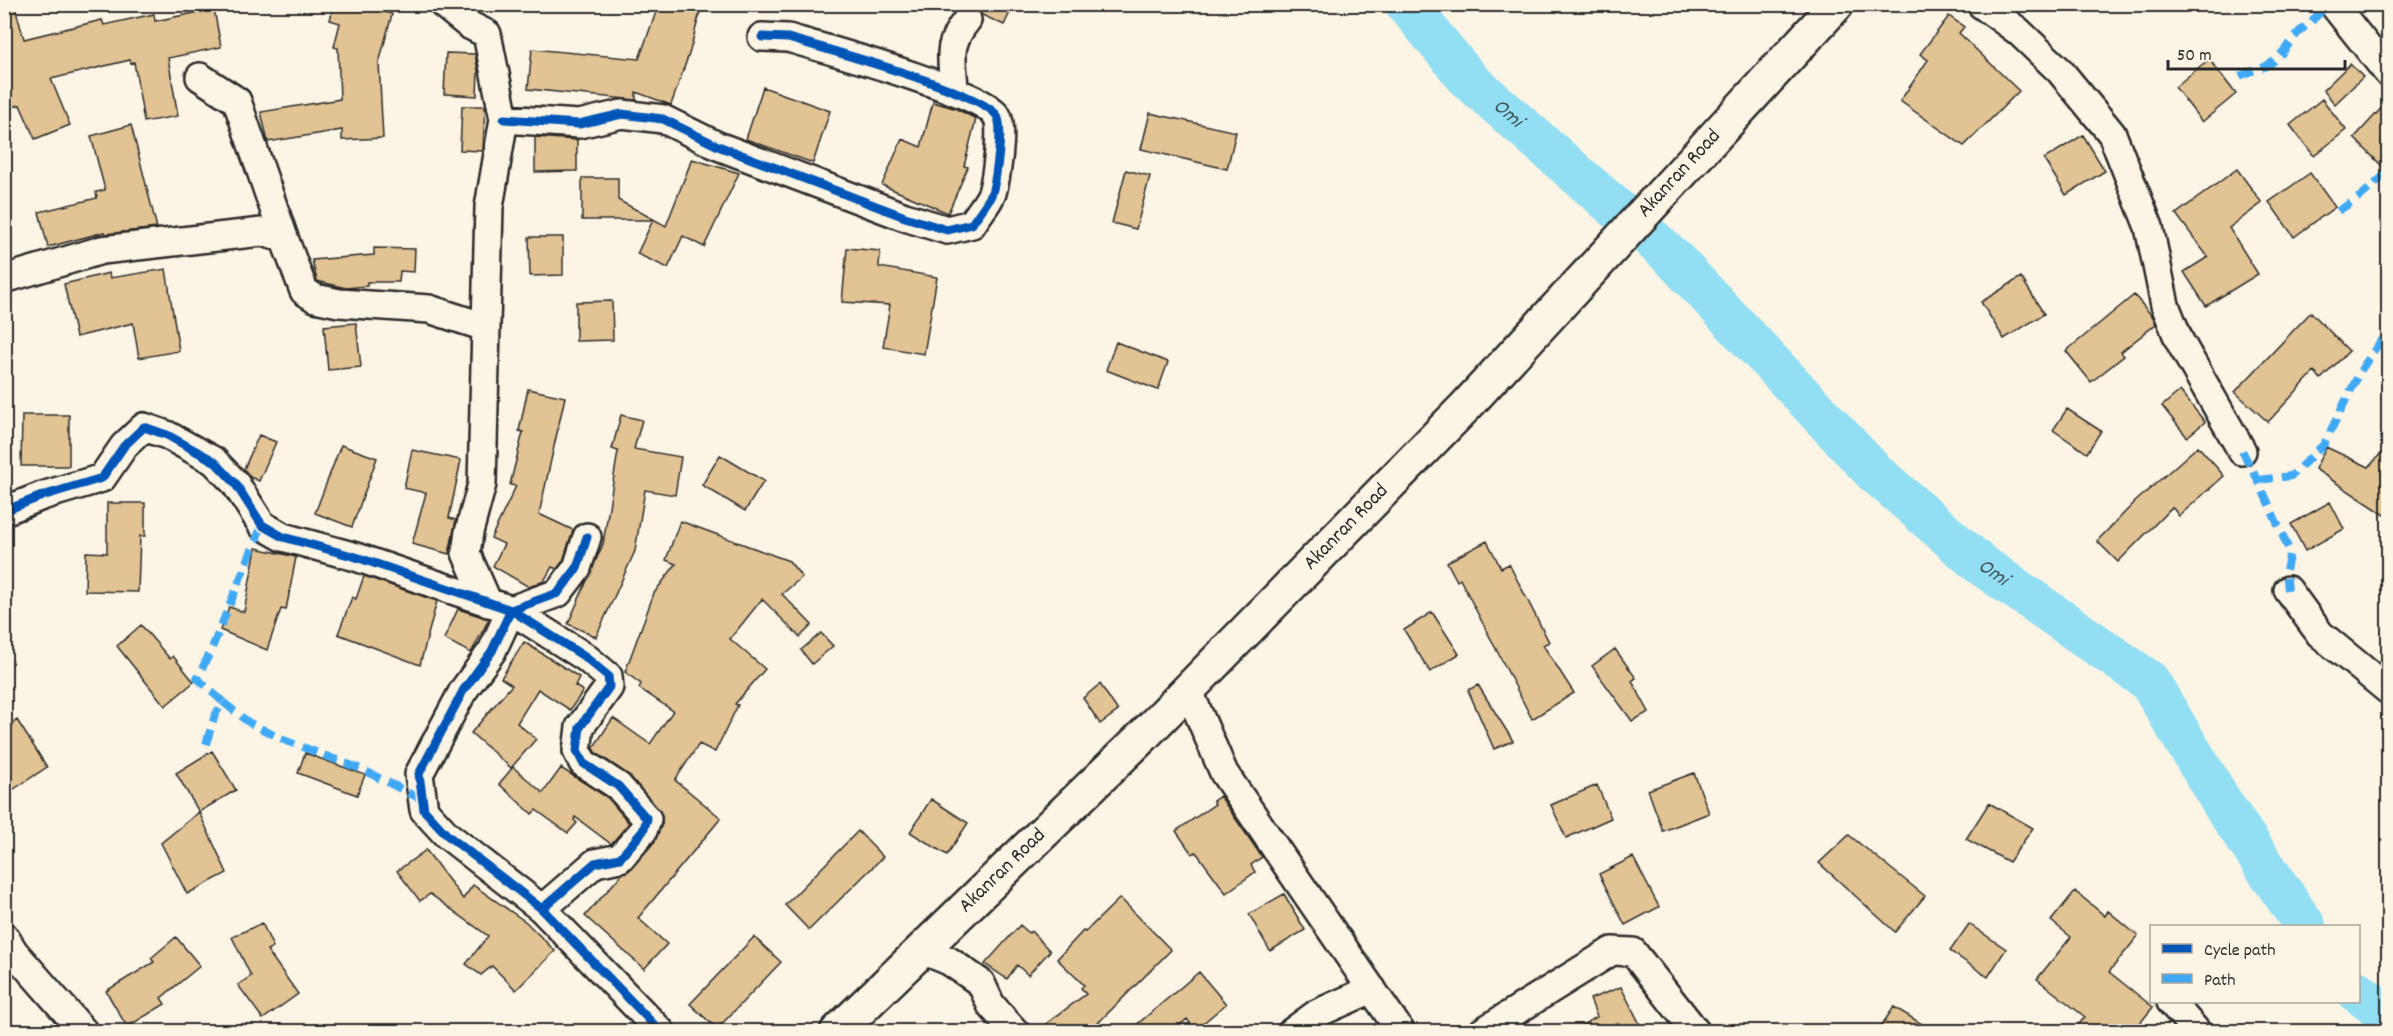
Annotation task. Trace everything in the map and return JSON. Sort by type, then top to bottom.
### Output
[{"type":"main road","name":"Akanran Road","points":[[837,1032],[1143,736],[1467,405],[1837,4]]},
{"type":"street","points":[[443,4],[469,25],[487,34],[504,119],[489,207],[482,484],[469,532],[466,554],[500,607],[492,651],[464,691],[419,774],[424,810],[447,835],[542,909],[661,1032]]},
{"type":"street","points":[[1981,4],[2018,31],[2060,71],[2112,134],[2149,227],[2165,305],[2175,331],[2242,451]]},
{"type":"street","points":[[2332,4],[2388,73]]},
{"type":"street","points":[[954,90],[950,57],[958,31],[967,20]]},
{"type":"street","points":[[504,119],[579,124],[622,114],[663,119],[718,146],[905,217],[946,230],[972,224],[991,194],[1000,132],[996,116],[981,103],[954,90],[788,38],[762,37]]},
{"type":"street","points":[[200,77],[237,101],[304,291],[315,298],[339,303],[429,309],[485,327]]},
{"type":"street","points":[[4,279],[102,250],[262,232],[284,238]]},
{"type":"street","points":[[4,512],[42,496],[102,478],[124,446],[144,427],[167,435],[214,461],[235,483],[262,525],[283,537],[356,557],[500,607],[585,657],[608,676],[609,687],[580,727],[578,751],[583,763],[618,786],[647,819],[643,831],[621,858],[595,863],[542,909]]},
{"type":"street","points":[[500,607],[558,593],[577,568],[587,537]]},
{"type":"street","points":[[2288,590],[2320,634],[2388,690]]},
{"type":"street","points":[[1188,689],[1224,773],[1401,1032]]},
{"type":"street","points":[[4,936],[14,952],[84,1032]]},
{"type":"street","points":[[922,950],[949,961],[981,983],[991,1005],[1015,1032]]},
{"type":"street","points":[[1482,1032],[1612,951],[1633,952],[1696,1032]]},
{"type":"street","points":[[1292,1032],[1318,1012],[1372,989]]},
{"type":"street","points":[[2172,1003],[2197,1032]]},
{"type":"building","points":[[4,4],[14,4],[24,39],[102,20],[104,25],[154,14],[155,21],[214,9],[221,47],[168,58],[178,116],[144,122],[134,62],[131,63],[130,60],[51,79],[70,125],[35,139],[20,105],[4,109]]},
{"type":"building","points":[[334,4],[353,4],[392,14],[379,63],[383,138],[342,140],[342,130],[268,142],[261,112],[340,99],[338,48],[334,47],[340,23],[330,20]]},
{"type":"building","points":[[659,4],[702,4],[690,51],[671,105],[636,92],[636,100],[528,89],[532,49],[639,59]]},
{"type":"building","points":[[969,4],[1014,4],[1004,25],[982,15],[977,8]]},
{"type":"building","points":[[1949,16],[1964,27],[1959,33],[2019,91],[1964,146],[1900,101],[1928,60],[1920,54]]},
{"type":"building","points":[[446,53],[475,54],[478,70],[477,96],[444,94]]},
{"type":"building","points":[[2209,59],[2236,94],[2202,122],[2175,87]]},
{"type":"building","points":[[2350,64],[2363,77],[2335,104],[2323,90]]},
{"type":"building","points":[[763,87],[830,111],[813,163],[746,139]]},
{"type":"building","points":[[2322,99],[2346,130],[2314,156],[2290,125]]},
{"type":"building","points":[[2388,101],[2388,172],[2354,138]]},
{"type":"building","points":[[933,102],[957,109],[976,119],[964,166],[968,167],[948,213],[882,185],[902,139],[921,147]]},
{"type":"building","points":[[462,106],[485,106],[483,151],[460,150]]},
{"type":"building","points":[[1150,113],[1236,132],[1227,169],[1141,149]]},
{"type":"building","points":[[131,125],[157,228],[106,234],[105,232],[48,247],[39,212],[97,198],[96,192],[105,190],[91,136]]},
{"type":"building","points":[[2083,135],[2105,171],[2066,195],[2044,159]]},
{"type":"building","points":[[535,137],[577,140],[577,171],[535,172]]},
{"type":"building","points":[[692,159],[739,173],[704,247],[683,236],[668,268],[637,254],[653,220],[582,220],[582,178],[618,178],[618,200],[666,226]]},
{"type":"building","points":[[2237,169],[2262,203],[2229,228],[2258,274],[2206,306],[2184,272],[2208,257],[2176,214]]},
{"type":"building","points":[[1126,170],[1150,176],[1136,229],[1112,223]]},
{"type":"building","points":[[2310,173],[2335,207],[2294,237],[2269,202]]},
{"type":"building","points":[[529,237],[563,237],[563,275],[530,276]]},
{"type":"building","points":[[374,248],[415,249],[414,272],[400,271],[399,282],[367,282],[367,286],[346,288],[317,281],[312,260],[374,255]]},
{"type":"building","points":[[847,248],[880,251],[879,267],[937,277],[924,354],[883,347],[890,305],[842,302]]},
{"type":"building","points":[[166,269],[179,351],[139,358],[133,323],[76,337],[64,284],[109,273],[110,278]]},
{"type":"building","points":[[2021,277],[2044,314],[2004,339],[1981,302]]},
{"type":"building","points":[[2134,295],[2153,317],[2156,324],[2121,352],[2124,356],[2091,382],[2066,351]]},
{"type":"building","points":[[612,301],[613,340],[576,341],[576,302]]},
{"type":"building","points":[[2311,312],[2349,351],[2321,379],[2314,372],[2268,422],[2235,392]]},
{"type":"building","points":[[356,323],[361,367],[328,370],[324,326]]},
{"type":"building","points":[[1116,342],[1168,362],[1158,390],[1106,370]]},
{"type":"building","points":[[528,389],[565,397],[539,514],[573,530],[563,561],[557,569],[552,567],[544,581],[529,587],[493,566],[504,544],[491,538],[516,486],[510,485],[523,432],[519,431]]},
{"type":"building","points":[[2180,391],[2205,422],[2187,437],[2162,406]]},
{"type":"building","points":[[2067,409],[2101,431],[2087,453],[2053,430]]},
{"type":"building","points":[[22,415],[69,415],[69,466],[21,466]]},
{"type":"building","points":[[621,415],[642,420],[634,449],[681,457],[675,495],[645,490],[635,551],[596,637],[568,624],[603,544],[618,451],[612,449]]},
{"type":"building","points":[[259,435],[276,442],[259,481],[250,477],[244,469]]},
{"type":"building","points":[[341,445],[377,458],[352,527],[315,513]]},
{"type":"building","points":[[2388,445],[2388,517],[2315,469],[2326,447],[2369,467]]},
{"type":"building","points":[[2198,446],[2224,476],[2179,516],[2172,507],[2118,562],[2097,541],[2135,502]]},
{"type":"building","points":[[412,450],[461,460],[449,518],[456,520],[449,554],[412,544],[426,493],[404,488]]},
{"type":"building","points":[[720,455],[764,481],[745,511],[702,485]]},
{"type":"building","points":[[2330,502],[2344,529],[2305,551],[2291,524]]},
{"type":"building","points":[[107,503],[145,503],[145,536],[140,536],[138,592],[85,591],[86,552],[107,553]]},
{"type":"building","points":[[680,521],[789,561],[802,577],[782,594],[812,625],[800,637],[762,599],[730,639],[765,669],[735,704],[738,705],[715,752],[699,744],[675,780],[721,818],[638,918],[667,944],[644,969],[585,916],[655,841],[662,824],[662,815],[630,776],[595,752],[593,748],[613,718],[650,744],[673,711],[639,688],[641,684],[625,672],[654,593],[676,564],[666,560]]},
{"type":"building","points":[[1487,541],[1501,568],[1509,564],[1549,642],[1543,645],[1574,693],[1532,719],[1460,579],[1457,581],[1447,562]]},
{"type":"building","points":[[256,548],[296,557],[286,610],[281,609],[267,650],[220,630],[229,607],[244,612]]},
{"type":"building","points":[[364,576],[437,601],[420,665],[338,634],[352,597],[356,599]]},
{"type":"building","points":[[458,609],[489,619],[471,653],[444,639]]},
{"type":"building","points":[[1432,612],[1459,654],[1430,672],[1404,630]]},
{"type":"building","points":[[141,625],[170,659],[173,656],[194,682],[165,706],[117,646]]},
{"type":"building","points":[[821,633],[833,646],[812,664],[801,650]]},
{"type":"building","points":[[524,642],[579,677],[575,686],[583,691],[570,710],[538,689],[517,723],[536,739],[511,768],[471,733],[512,685],[501,678]]},
{"type":"building","points":[[1615,649],[1636,678],[1632,681],[1649,712],[1632,721],[1592,666]]},
{"type":"building","points":[[1100,684],[1118,711],[1100,724],[1083,698]]},
{"type":"building","points":[[1478,685],[1513,741],[1494,749],[1468,690]]},
{"type":"building","points":[[17,720],[47,767],[11,791],[4,781],[4,729]]},
{"type":"building","points":[[212,751],[236,790],[199,812],[176,773]]},
{"type":"building","points":[[305,753],[365,775],[357,795],[298,773]]},
{"type":"building","points":[[513,767],[543,793],[561,768],[608,798],[629,823],[611,844],[575,817],[574,820],[577,823],[568,833],[536,810],[532,814],[499,784]]},
{"type":"building","points":[[1694,773],[1709,813],[1663,831],[1648,790]]},
{"type":"building","points":[[1597,785],[1611,818],[1566,838],[1551,805]]},
{"type":"building","points":[[1220,796],[1262,857],[1251,865],[1255,872],[1226,893],[1196,852],[1192,854],[1176,831],[1215,804],[1213,801]]},
{"type":"building","points":[[931,799],[968,823],[947,855],[910,832]]},
{"type":"building","points":[[1989,803],[2033,828],[2009,862],[1966,839]]},
{"type":"building","points":[[199,812],[227,873],[187,894],[161,843]]},
{"type":"building","points":[[858,831],[883,857],[809,930],[785,905]]},
{"type":"building","points":[[1849,835],[1925,896],[1895,932],[1819,863]]},
{"type":"building","points":[[426,850],[463,899],[473,885],[526,922],[555,951],[516,990],[492,966],[481,975],[466,964],[488,936],[430,894],[420,901],[397,871]]},
{"type":"building","points":[[1633,857],[1659,907],[1625,925],[1599,874]]},
{"type":"building","points":[[2075,891],[2105,916],[2108,911],[2138,936],[2109,972],[2153,1007],[2133,1032],[2072,1032],[2085,1017],[2037,979],[2071,937],[2051,921]]},
{"type":"building","points":[[1284,894],[1305,930],[1270,951],[1249,914]]},
{"type":"building","points":[[1120,898],[1171,950],[1089,1032],[1035,1032],[1086,994],[1081,988],[1084,985],[1057,959],[1083,931],[1085,932]]},
{"type":"building","points":[[262,923],[273,947],[267,950],[298,994],[263,1019],[238,985],[251,976],[232,937]]},
{"type":"building","points":[[1969,924],[2006,949],[1988,977],[1950,951]]},
{"type":"building","points":[[1020,925],[1029,933],[1031,931],[1050,951],[1028,975],[1017,965],[1007,979],[985,964]]},
{"type":"building","points":[[176,937],[200,966],[161,998],[165,1004],[127,1027],[106,991],[154,962],[151,958]]},
{"type":"building","points":[[754,937],[781,962],[717,1029],[690,1004]]},
{"type":"building","points":[[1199,972],[1226,1004],[1195,1030],[1187,1019],[1171,1032],[1128,1032]]},
{"type":"building","points":[[1621,987],[1644,1032],[1569,1032],[1597,1017],[1590,999]]},
{"type":"building","points":[[1894,1007],[1935,1032],[1877,1032]]},
{"type":"waterway","name":"Omi","points":[[1406,4],[1470,81],[1619,211]]},
{"type":"waterway","name":"Omi","points":[[1652,239],[1672,257],[1874,472],[1980,564],[2149,681],[2222,803],[2304,925]]},
{"type":"waterway","name":"Omi","points":[[2360,994],[2388,1016]]},
{"type":"marked path","points":[[2240,76],[2276,60],[2326,4]]},
{"type":"marked path","points":[[2338,211],[2361,196],[2388,172]]},
{"type":"marked path","points":[[2258,480],[2291,476],[2324,444],[2361,370],[2388,330]]},
{"type":"marked path","points":[[2242,451],[2258,480],[2290,552],[2286,570],[2288,590]]},
{"type":"marked path","points":[[206,744],[215,715],[223,702],[197,678],[210,653],[262,525]]},
{"type":"marked path","points":[[223,702],[248,722],[286,741],[361,769],[423,800]]},
{"type":"cycle path","points":[[504,119],[579,124],[622,114],[663,119],[718,146],[905,217],[947,230],[972,224],[988,201],[994,186],[1000,142],[997,116],[985,106],[934,83],[788,38],[762,37]]},
{"type":"cycle path","points":[[4,511],[42,496],[102,478],[124,446],[144,427],[167,435],[214,461],[235,483],[262,525],[283,537],[356,557],[511,610],[558,593],[577,568],[587,537]]},
{"type":"cycle path","points":[[542,909],[595,863],[620,858],[643,831],[647,819],[618,786],[583,763],[577,751],[580,727],[609,687],[608,676],[585,657],[511,610],[492,651],[463,691],[419,774],[424,810],[447,835],[542,909],[661,1032]]}]
